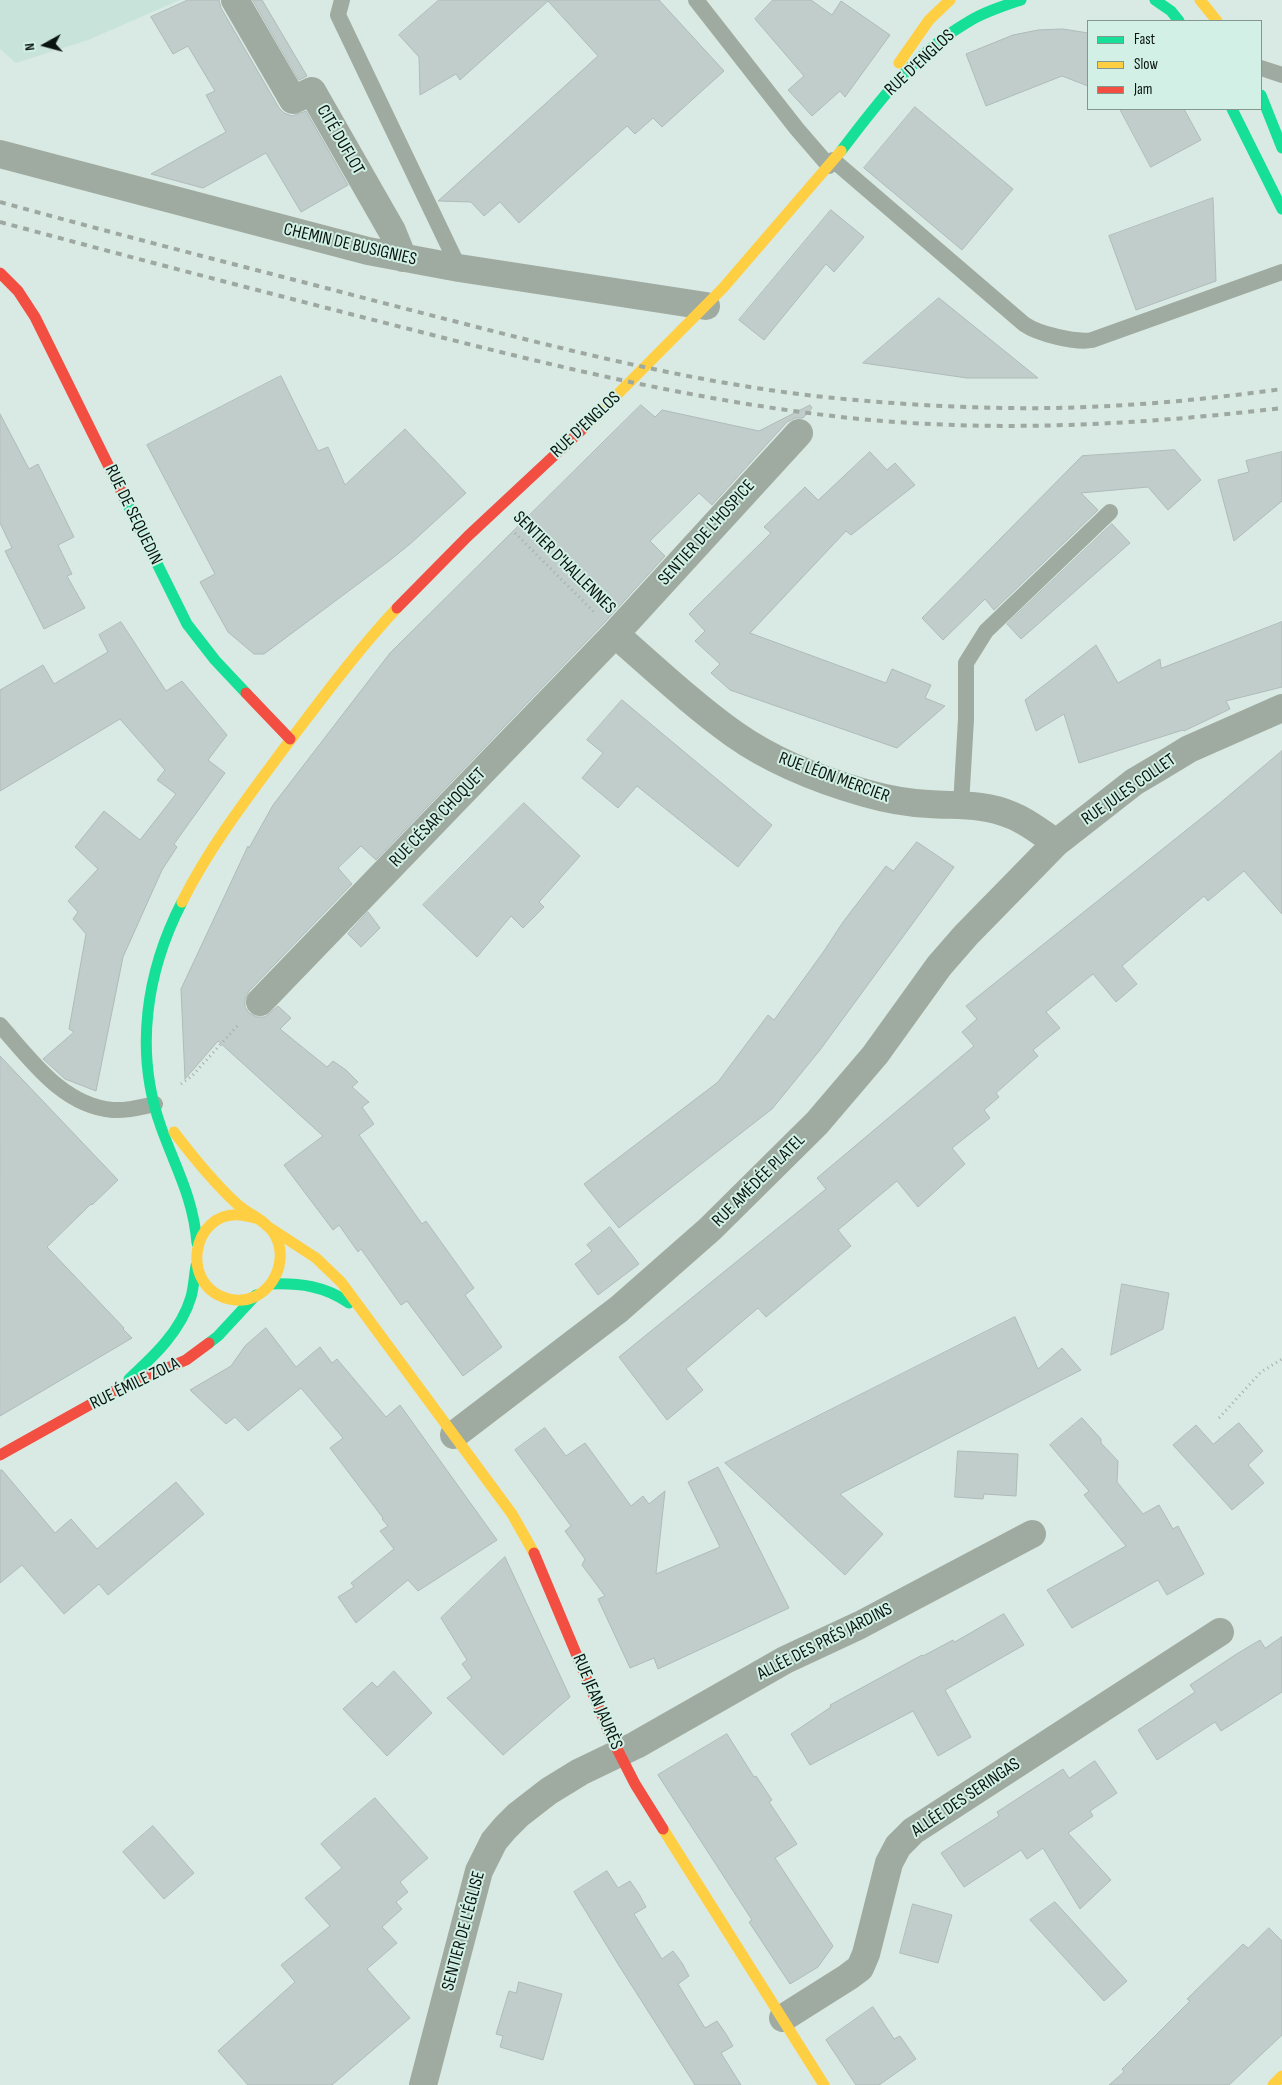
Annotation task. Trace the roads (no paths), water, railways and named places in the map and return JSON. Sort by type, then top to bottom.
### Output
[{"type":"main road","name":"RUE D'ENGLOS","points":[[876,104],[901,60],[922,29],[936,11],[950,0]]},
{"type":"main road","name":"RUE D'ENGLOS","points":[[197,1243],[196,1218],[192,1202],[176,1159],[160,1124],[155,1104],[147,1069],[145,1030],[151,986],[158,960],[176,914],[192,882],[239,807],[340,674],[376,631],[494,511],[607,406],[706,306],[762,245],[831,163],[876,104],[938,42],[968,22],[1021,0]]},
{"type":"main road","points":[[1155,0],[1171,11],[1178,20]]},
{"type":"main road","points":[[1200,0],[1216,20]]},
{"type":"main road","points":[[1262,97],[1281,143]]},
{"type":"main road","points":[[1232,110],[1282,209]]},
{"type":"main road","name":"RUE DE SEQUEDIN","points":[[0,273],[18,291],[35,317],[187,624],[215,660],[290,739]]},
{"type":"main road","points":[[155,1104],[187,1150],[237,1204],[267,1226],[276,1237],[280,1250],[280,1264],[271,1284],[256,1295],[240,1300],[222,1297],[212,1290],[203,1282],[196,1266]]},
{"type":"main road","points":[[118,1389],[161,1348],[176,1328],[190,1297],[196,1266],[197,1243],[208,1227],[218,1219],[236,1214],[255,1218]]},
{"type":"main road","name":"RUE JEAN JAURÈS","points":[[267,1226],[316,1258],[345,1287],[522,1530],[619,1754],[649,1806],[824,2085]]},
{"type":"main road","name":"RUE JEAN JAURÈS","points":[[271,1284],[297,1283],[319,1286],[339,1295],[369,1321]]},
{"type":"main road","name":"RUE ÉMILE ZOLA","points":[[0,1455],[118,1389],[170,1368],[192,1356],[218,1336],[256,1295]]},
{"type":"main road","points":[[1273,2085],[1282,2076]]},
{"type":"street","name":"CITÉ DUFLOT","points":[[235,0],[293,100],[312,91],[392,232],[403,258]]},
{"type":"street","name":"CHEMIN DE BUSIGNIES","points":[[0,154],[335,243],[403,258],[706,306]]},
{"type":"street","name":"SENTIER DE L'HOSPICE","points":[[615,634],[799,433]]},
{"type":"street","name":"RUE LÉON MERCIER","points":[[615,634],[695,704],[736,735],[771,756],[815,775],[895,800],[987,807],[1011,815],[1056,843]]},
{"type":"street","name":"RUE CÉSAR CHOQUET","points":[[260,1002],[615,634]]},
{"type":"street","name":"RUE JULES COLLET","points":[[1019,881],[1056,843],[1134,782],[1189,749],[1282,708]]},
{"type":"street","name":"RUE AMÉDÉE PLATEL","points":[[454,1435],[619,1309],[710,1229],[817,1123],[875,1056],[939,966],[966,935],[1019,881]]},
{"type":"street","name":"ALLÉE DES PRÉS JARDINS","points":[[619,1754],[785,1660],[860,1625],[1032,1534]]},
{"type":"street","name":"ALLÉE DES SERINGAS","points":[[783,2018],[848,1978],[860,1968],[866,1954],[889,1863],[898,1846],[913,1831],[1220,1632]]},
{"type":"street","name":"SENTIER DE L'ÉGLISE","points":[[424,2085],[474,1888],[479,1871],[494,1841],[518,1815],[550,1791],[580,1772],[619,1754]]},
{"type":"lane","points":[[342,0],[338,15],[459,268]]},
{"type":"lane","points":[[696,0],[797,129],[831,163],[1024,324],[1036,330],[1079,342],[1092,340],[1282,272]]},
{"type":"lane","points":[[1262,68],[1282,74]]},
{"type":"lane","points":[[1245,110],[1260,136],[1271,142],[1281,143]]},
{"type":"lane","points":[[961,805],[966,719],[966,662],[986,631],[1110,512]]},
{"type":"lane","points":[[0,1026],[50,1080],[63,1091],[77,1099],[97,1107],[114,1110],[132,1109],[155,1104]]},
{"type":"railway","points":[[0,202],[532,341],[639,366],[747,387],[889,403],[1024,408],[1145,404],[1282,389]]},
{"type":"railway","points":[[0,222],[521,357],[685,393],[795,411],[904,423],[1012,426],[1120,423],[1282,408]]}]
